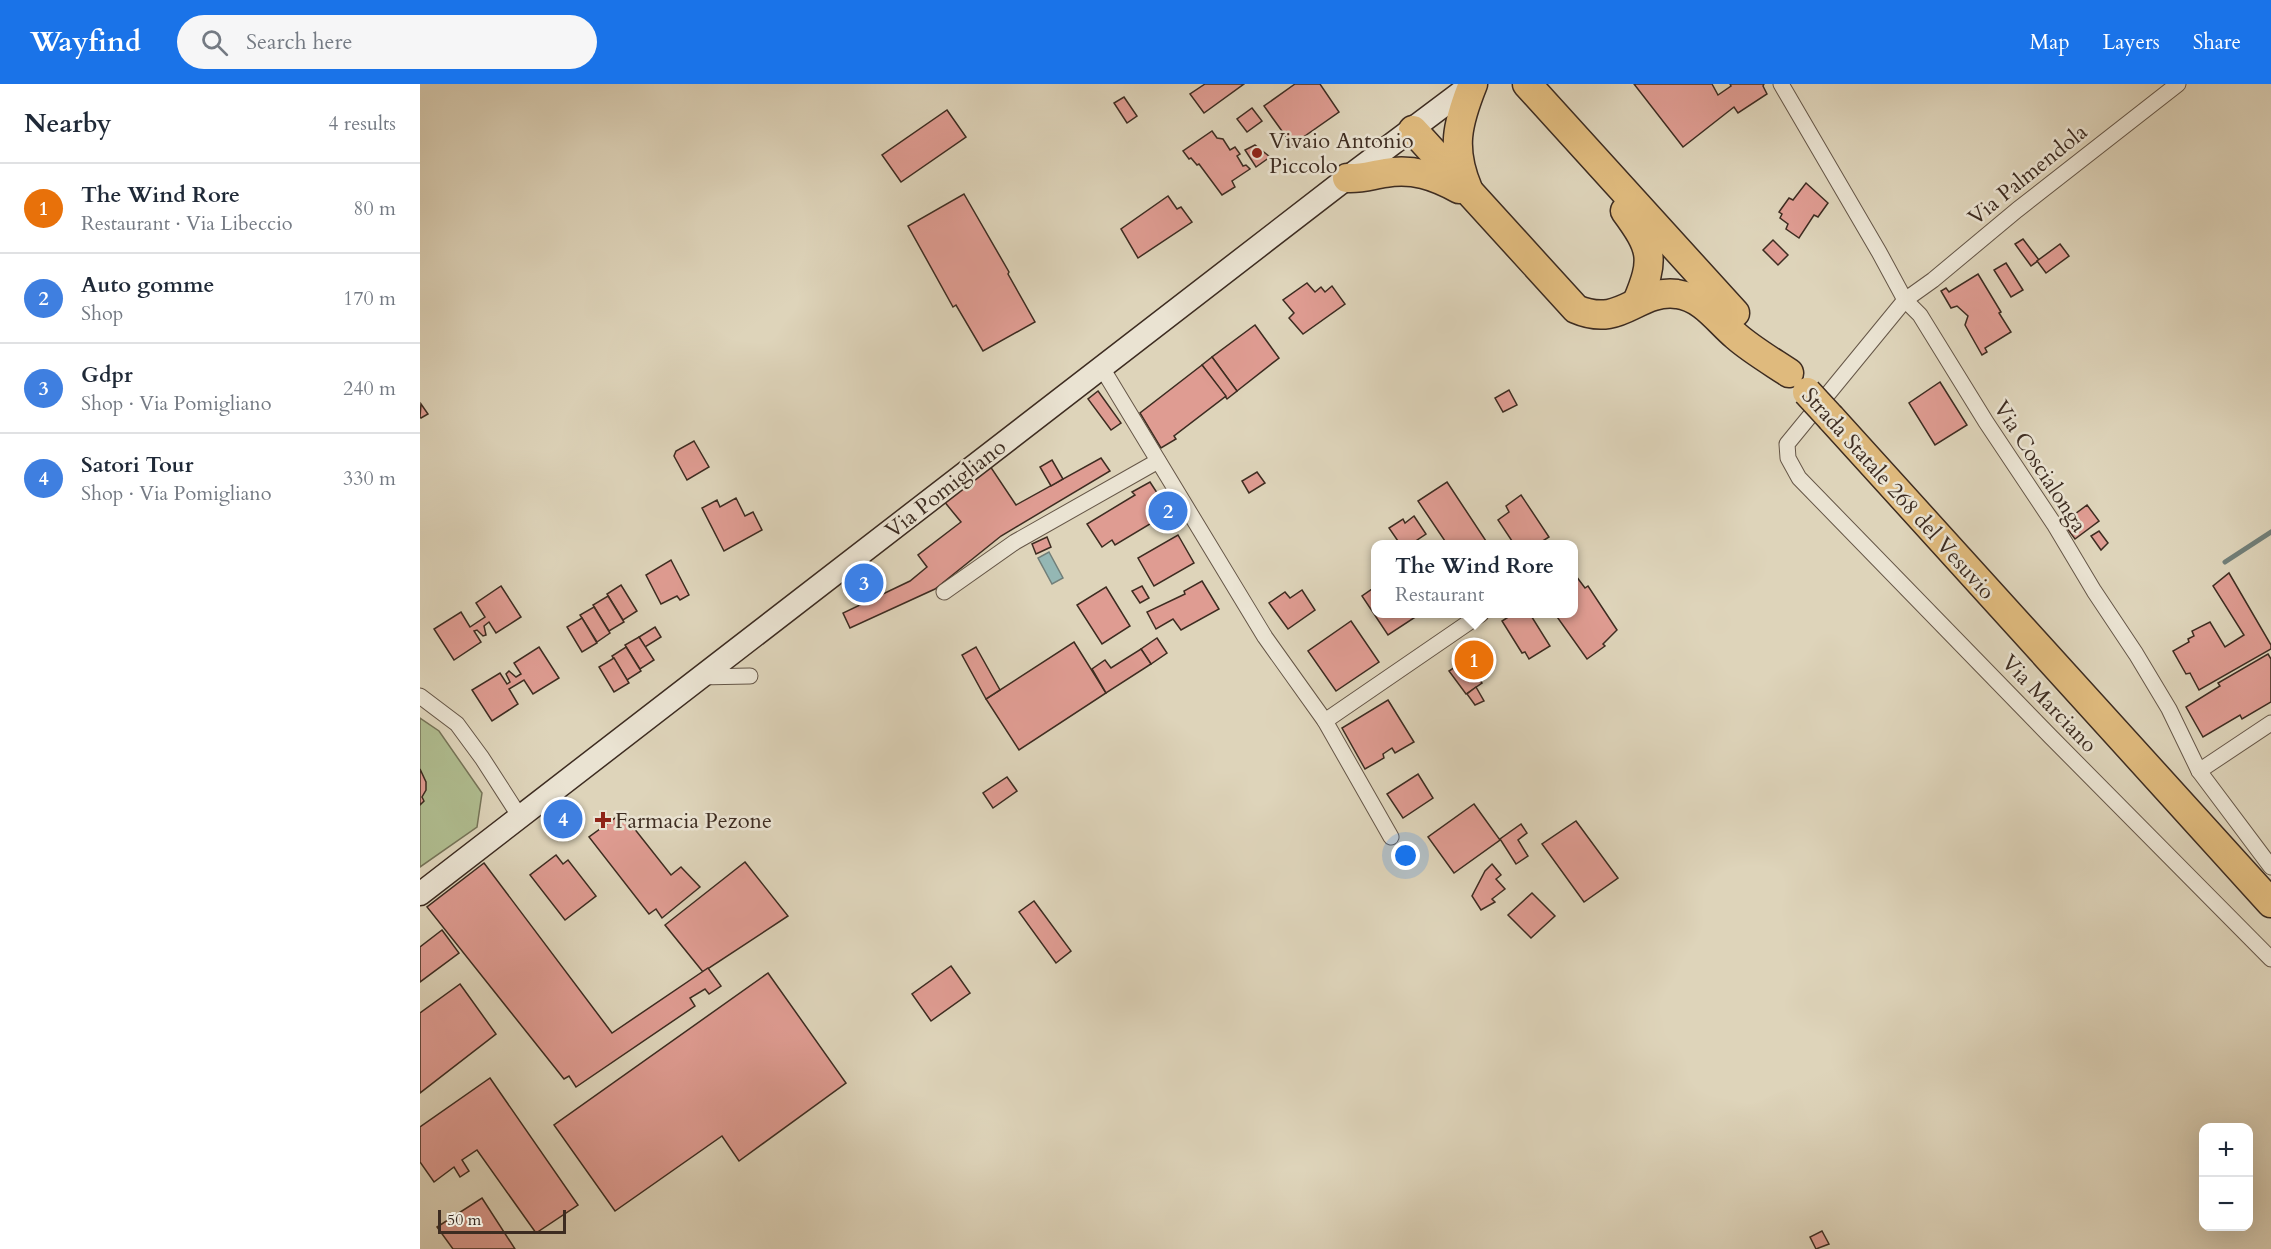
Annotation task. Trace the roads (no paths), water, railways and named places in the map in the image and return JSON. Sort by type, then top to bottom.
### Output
[{"type":"highway","points":[[1471,196],[1459,168],[1457,140],[1472,84]]},
{"type":"highway","name":"Strada Statale 268 del Vesuvio","points":[[1527,84],[2271,903]]},
{"type":"highway","points":[[1567,128],[1644,240],[1650,258],[1648,275],[1637,302]]},
{"type":"highway","points":[[1413,130],[1576,309],[1587,314],[1615,314],[1637,302],[1659,294],[1677,294],[1696,300],[1712,311],[1736,336],[1798,382]]},
{"type":"highway","points":[[1347,178],[1361,179],[1387,172],[1412,171],[1439,178],[1471,196]]},
{"type":"main road","name":"Via Pomigliano","points":[[420,894],[1472,84]]},
{"type":"street","name":"Via Coscialonga","points":[[1781,84],[1905,300],[1920,315],[1986,422],[2136,654],[2169,710],[2199,771],[2271,867]]},
{"type":"street","name":"Via Palmendola","points":[[1799,478],[1788,458],[1787,444],[1905,300],[2178,84]]},
{"type":"street","points":[[1102,368],[1265,637],[1325,721],[1391,837]]},
{"type":"street","points":[[944,592],[1015,542],[1158,461]]},
{"type":"street","name":"Via Marciano","points":[[1799,478],[2271,958]]},
{"type":"street","points":[[1325,721],[1475,618]]},
{"type":"street","points":[[699,677],[750,676]]},
{"type":"street","points":[[420,696],[457,724],[520,817]]},
{"type":"street","points":[[2199,771],[2271,723]]},
{"type":"water","points":[[1049,552],[1063,578],[1052,584],[1038,558]]},
{"type":"waterway","points":[[2225,562],[2271,532]]},
{"type":"place","name":"Vivaio Antonio Piccolo","points":[[1257,153]]},
{"type":"place","name":"Auto gomme","points":[[1168,511]]},
{"type":"place","name":"Gdpr","points":[[864,583]]},
{"type":"place","name":"The Wind Rore","points":[[1474,660]]},
{"type":"place","name":"Satori Tour","points":[[563,819]]},
{"type":"place","name":"Farmacia Pezone","points":[[603,820]]}]
